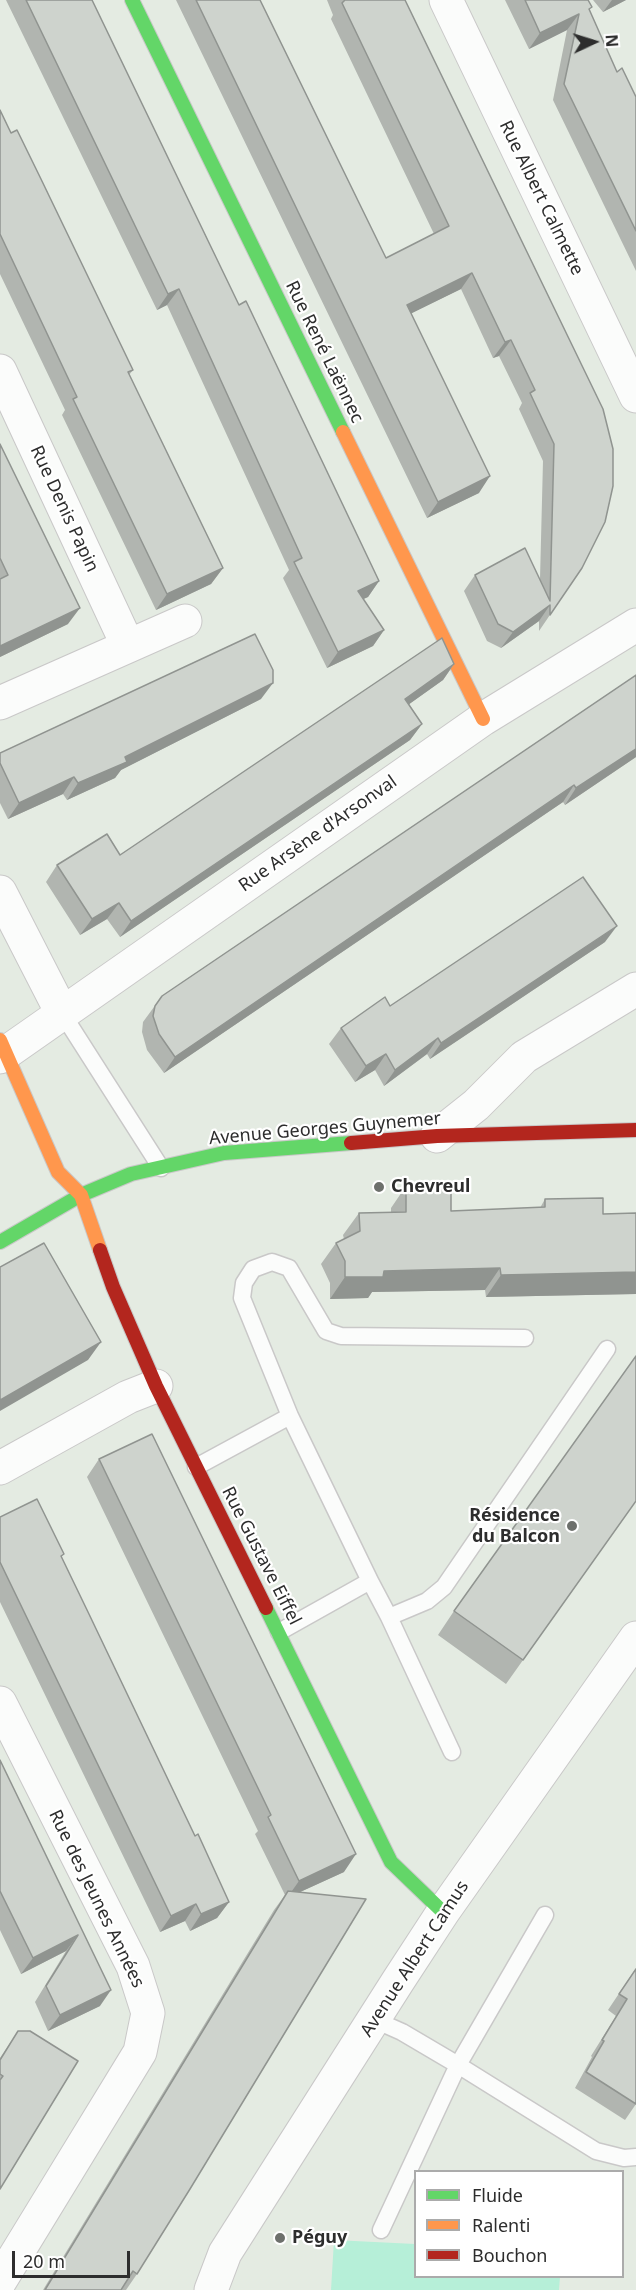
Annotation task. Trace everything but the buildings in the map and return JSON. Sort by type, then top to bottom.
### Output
[{"type":"street","name":"Rue René Laënnec","points":[[132,0],[483,719]]},
{"type":"street","name":"Rue Albert Calmette","points":[[446,0],[636,396]]},
{"type":"street","name":"Rue Denis Papin","points":[[0,371],[128,646]]},
{"type":"street","points":[[0,703],[185,621]]},
{"type":"street","name":"Rue Arsène d'Arsonval","points":[[2,1050],[62,1013],[483,719],[636,625]]},
{"type":"street","points":[[0,892],[62,1013]]},
{"type":"street","points":[[437,1136],[476,1105],[524,1057],[636,989]]},
{"type":"street","points":[[2,1050],[58,1172],[81,1195]]},
{"type":"street","name":"Avenue Georges Guynemer","points":[[0,1242],[81,1195],[131,1174],[224,1153],[437,1136],[636,1130]]},
{"type":"street","name":"Rue Gustave Eiffel","points":[[81,1195],[113,1287],[156,1386],[391,1862],[443,1912]]},
{"type":"street","points":[[0,1468],[128,1397],[156,1386]]},
{"type":"street","name":"Avenue Albert Camus","points":[[211,2290],[225,2253],[443,1912],[636,1638]]},
{"type":"street","name":"Rue des Jeunes Années","points":[[0,1703],[133,1966],[148,2013],[140,2052],[0,2281]]},
{"type":"lane","points":[[62,1013],[161,1168]]},
{"type":"lane","points":[[452,1752],[389,1617],[290,1416],[242,1298],[244,1283],[253,1269],[272,1262],[289,1268],[326,1331],[341,1336],[525,1338]]},
{"type":"lane","points":[[389,1617],[427,1601],[444,1587],[607,1349]]},
{"type":"lane","points":[[195,1467],[290,1416]]},
{"type":"lane","points":[[279,1632],[370,1581]]},
{"type":"lane","points":[[381,2229],[458,2065],[545,1915]]},
{"type":"lane","points":[[375,2020],[402,2032],[458,2065],[597,2151],[624,2158],[636,2157]]},
{"type":"green space","points":[[334,2240],[414,2244],[414,2278],[560,2278],[559,2290],[331,2290]]},
{"type":"traffic: fast","points":[[132,0],[343,432]]},
{"type":"traffic: fast","points":[[0,1242],[81,1195],[131,1174],[224,1153],[351,1143]]},
{"type":"traffic: fast","points":[[266,1608],[391,1862],[443,1912]]},
{"type":"traffic: slow","points":[[343,432],[483,719]]},
{"type":"traffic: slow","points":[[0,1040],[58,1172],[81,1195],[100,1250]]},
{"type":"traffic: jam","points":[[351,1143],[437,1136],[636,1130]]},
{"type":"traffic: jam","points":[[100,1250],[113,1287],[156,1386],[266,1608]]},
{"type":"place","name":"Chevreul","points":[[379,1187]]},
{"type":"place","name":"Résidence du Balcon","points":[[572,1526]]},
{"type":"place","name":"Péguy","points":[[280,2238]]}]
